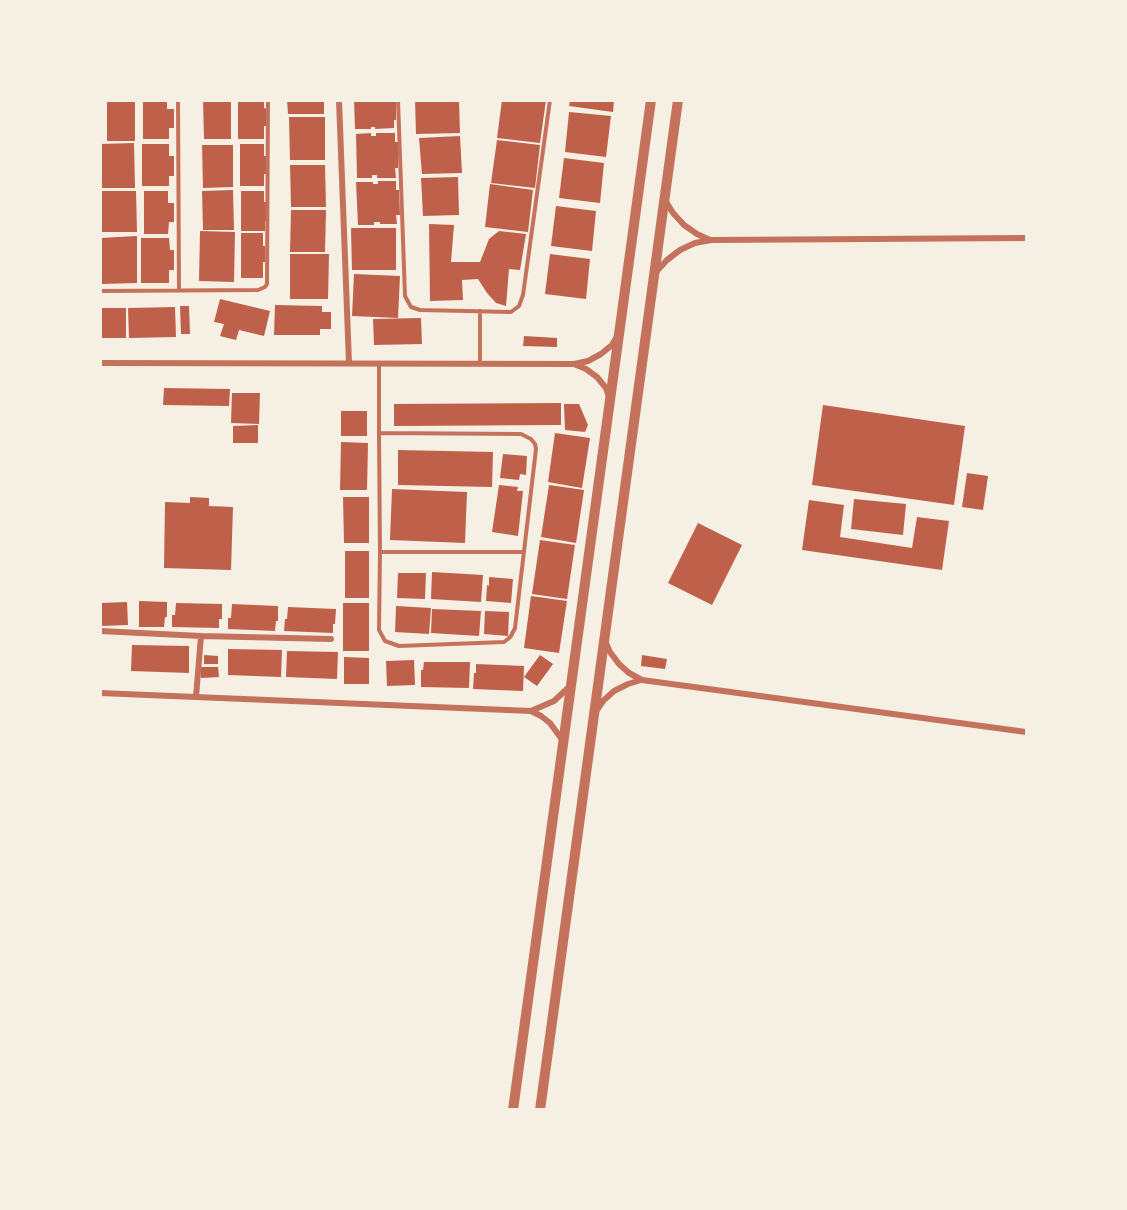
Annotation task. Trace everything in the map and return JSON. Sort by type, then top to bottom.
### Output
[{"type":"street","points":[[339,100],[349,363]]},
{"type":"street","points":[[513,1110],[651,100]]},
{"type":"street","points":[[540,1110],[678,100]]},
{"type":"street","points":[[665,200],[684,225],[711,240]]},
{"type":"street","points":[[656,272],[680,250],[695,243],[711,240],[1026,238]]},
{"type":"street","points":[[100,363],[574,364],[588,361],[601,354],[612,345],[620,333]]},
{"type":"street","points":[[574,364],[597,377],[606,388],[611,401]]},
{"type":"street","points":[[100,631],[331,639]]},
{"type":"street","points":[[196,697],[201,636]]},
{"type":"street","points":[[604,639],[619,664],[629,674],[642,680],[1026,732]]},
{"type":"street","points":[[595,713],[614,691],[642,680]]},
{"type":"street","points":[[100,693],[531,711],[554,701],[572,685]]},
{"type":"street","points":[[531,711],[550,723],[563,741]]},
{"type":"lane","points":[[178,100],[179,290]]},
{"type":"lane","points":[[100,291],[258,290],[265,287],[267,284],[268,100]]},
{"type":"lane","points":[[398,100],[405,296],[411,307],[420,310],[511,312],[519,306],[523,295],[550,100]]},
{"type":"lane","points":[[480,311],[480,364]]},
{"type":"lane","points":[[379,363],[379,433],[380,552],[379,630],[385,641],[399,646],[504,642],[515,628],[536,449],[531,439],[521,434],[379,433]]},
{"type":"lane","points":[[380,552],[524,552]]},
{"type":"building","points":[[107,100],[135,100],[135,141],[107,141]]},
{"type":"building","points":[[143,100],[167,100],[167,109],[174,109],[174,128],[169,128],[169,139],[143,139]]},
{"type":"building","points":[[203,100],[231,100],[231,139],[204,139]]},
{"type":"building","points":[[238,100],[264,100],[264,108],[267,109],[267,126],[264,126],[264,139],[238,139]]},
{"type":"building","points":[[287,100],[324,100],[324,114],[288,114]]},
{"type":"building","points":[[354,100],[396,100],[394,128],[355,129]]},
{"type":"building","points":[[415,100],[459,100],[460,133],[416,134]]},
{"type":"building","points":[[502,100],[546,100],[540,143],[497,138]]},
{"type":"building","points":[[570,100],[614,100],[613,112],[569,106]]},
{"type":"building","points":[[569,112],[611,116],[606,157],[565,152]]},
{"type":"building","points":[[289,117],[325,117],[325,160],[290,160]]},
{"type":"building","points":[[371,133],[371,136],[376,136],[376,133],[395,133],[395,142],[398,142],[396,178],[377,178],[377,175],[372,175],[372,178],[357,178],[356,134]]},
{"type":"building","points":[[460,136],[462,173],[422,174],[419,138]]},
{"type":"building","points":[[497,140],[540,145],[535,188],[491,183]]},
{"type":"building","points":[[134,143],[135,188],[102,188],[101,144]]},
{"type":"building","points":[[142,144],[169,144],[169,156],[174,156],[174,176],[169,176],[169,186],[142,186]]},
{"type":"building","points":[[240,144],[264,144],[267,174],[264,174],[264,186],[240,186]]},
{"type":"building","points":[[202,145],[233,145],[233,187],[203,188]]},
{"type":"building","points":[[564,158],[604,163],[600,203],[559,198]]},
{"type":"building","points":[[290,165],[325,165],[326,207],[291,207]]},
{"type":"building","points":[[458,177],[459,215],[423,216],[421,178]]},
{"type":"building","points":[[378,181],[396,181],[396,190],[399,190],[400,215],[396,215],[397,224],[374,222],[374,225],[358,225],[356,182],[378,184]]},
{"type":"building","points":[[490,184],[533,190],[528,232],[485,227]]},
{"type":"building","points":[[233,190],[234,230],[203,230],[202,191]]},
{"type":"building","points":[[102,191],[136,191],[137,232],[102,232]]},
{"type":"building","points":[[144,191],[168,191],[168,203],[174,203],[174,222],[169,222],[168,234],[144,234]]},
{"type":"building","points":[[241,191],[264,191],[264,202],[267,202],[265,231],[241,231]]},
{"type":"building","points":[[556,206],[596,211],[592,251],[551,246]]},
{"type":"building","points":[[291,210],[326,210],[325,252],[290,252]]},
{"type":"building","points":[[429,224],[454,225],[451,262],[480,262],[489,239],[499,231],[526,234],[520,270],[509,269],[506,306],[496,303],[478,279],[462,280],[463,300],[430,301]]},
{"type":"building","points":[[351,228],[396,228],[396,270],[352,270]]},
{"type":"building","points":[[200,231],[235,232],[234,282],[199,281]]},
{"type":"building","points":[[241,233],[263,233],[265,262],[263,262],[263,278],[241,278]]},
{"type":"building","points":[[137,236],[137,283],[102,284],[100,238]]},
{"type":"building","points":[[141,238],[169,238],[170,250],[174,250],[174,270],[169,270],[169,283],[141,283]]},
{"type":"building","points":[[290,254],[329,254],[328,299],[290,299]]},
{"type":"building","points":[[550,254],[590,259],[586,299],[545,294]]},
{"type":"building","points":[[354,274],[400,276],[398,318],[352,316]]},
{"type":"building","points":[[220,299],[270,311],[264,336],[239,330],[236,340],[220,336],[224,324],[214,322]]},
{"type":"building","points":[[275,305],[322,306],[322,312],[331,312],[331,329],[320,329],[320,335],[274,335]]},
{"type":"building","points":[[180,306],[189,306],[190,334],[181,334]]},
{"type":"building","points":[[175,307],[176,337],[129,338],[128,308]]},
{"type":"building","points":[[100,308],[126,308],[126,338],[100,338]]},
{"type":"building","points":[[421,318],[422,344],[374,345],[373,319]]},
{"type":"building","points":[[524,336],[557,338],[557,347],[523,346]]},
{"type":"building","points":[[164,388],[230,389],[229,406],[163,405]]},
{"type":"building","points":[[232,393],[260,393],[259,424],[231,423]]},
{"type":"building","points":[[561,403],[561,425],[394,426],[394,404]]},
{"type":"building","points":[[564,404],[579,404],[588,425],[585,432],[565,430]]},
{"type":"building","points":[[823,405],[965,426],[954,505],[812,485]]},
{"type":"building","points":[[341,411],[367,411],[367,436],[341,436]]},
{"type":"building","points":[[258,425],[258,443],[233,443],[233,426]]},
{"type":"building","points":[[555,433],[590,438],[582,488],[548,482]]},
{"type":"building","points":[[341,442],[368,443],[367,490],[340,490]]},
{"type":"building","points":[[398,450],[493,452],[492,487],[398,485]]},
{"type":"building","points":[[503,454],[527,456],[526,475],[520,474],[519,480],[500,478]]},
{"type":"building","points":[[967,473],[988,476],[983,510],[962,507]]},
{"type":"building","points":[[499,485],[518,487],[517,491],[523,491],[518,536],[492,532]]},
{"type":"building","points":[[549,485],[584,490],[576,543],[541,537]]},
{"type":"building","points":[[392,489],[467,492],[465,543],[390,540]]},
{"type":"building","points":[[190,497],[209,498],[209,506],[233,507],[231,570],[164,568],[165,502],[190,503]]},
{"type":"building","points":[[343,497],[369,497],[369,543],[344,543]]},
{"type":"building","points":[[854,499],[906,504],[903,535],[851,529]]},
{"type":"building","points":[[809,500],[844,505],[840,537],[912,548],[917,517],[949,521],[942,570],[802,550]]},
{"type":"building","points":[[698,523],[742,545],[712,605],[668,583]]},
{"type":"building","points":[[540,540],[575,545],[567,599],[532,594]]},
{"type":"building","points":[[345,551],[369,551],[369,598],[345,598]]},
{"type":"building","points":[[432,572],[483,575],[481,602],[431,599]]},
{"type":"building","points":[[398,573],[426,573],[425,599],[397,598]]},
{"type":"building","points":[[489,577],[513,579],[511,603],[486,601]]},
{"type":"building","points":[[531,596],[567,601],[559,653],[524,648]]},
{"type":"building","points":[[139,601],[167,602],[164,627],[139,627]]},
{"type":"building","points":[[127,602],[128,625],[100,626],[100,603]]},
{"type":"building","points":[[176,603],[222,604],[222,619],[219,619],[219,628],[172,627],[172,615],[175,615]]},
{"type":"building","points":[[343,603],[369,603],[369,651],[343,651]]},
{"type":"building","points":[[232,604],[278,606],[275,631],[228,629]]},
{"type":"building","points":[[396,606],[431,608],[429,634],[395,632]]},
{"type":"building","points":[[288,607],[336,609],[333,633],[284,631]]},
{"type":"building","points":[[432,609],[481,611],[479,636],[431,633]]},
{"type":"building","points":[[485,611],[509,612],[508,636],[484,634]]},
{"type":"building","points":[[132,645],[189,646],[189,673],[131,671]]},
{"type":"building","points":[[228,649],[282,650],[281,677],[228,675]]},
{"type":"building","points":[[287,651],[338,652],[337,679],[286,677]]},
{"type":"building","points":[[204,655],[218,656],[218,664],[204,664]]},
{"type":"building","points":[[540,655],[553,664],[537,686],[524,677]]},
{"type":"building","points":[[642,655],[667,659],[665,669],[641,666]]},
{"type":"building","points":[[344,657],[369,658],[369,684],[344,684]]},
{"type":"building","points":[[414,660],[415,685],[387,686],[386,661]]},
{"type":"building","points":[[424,662],[470,662],[469,688],[421,687],[421,670],[423,670]]},
{"type":"building","points":[[476,664],[524,666],[523,691],[473,689]]},
{"type":"building","points":[[201,667],[218,667],[219,677],[201,678]]}]
